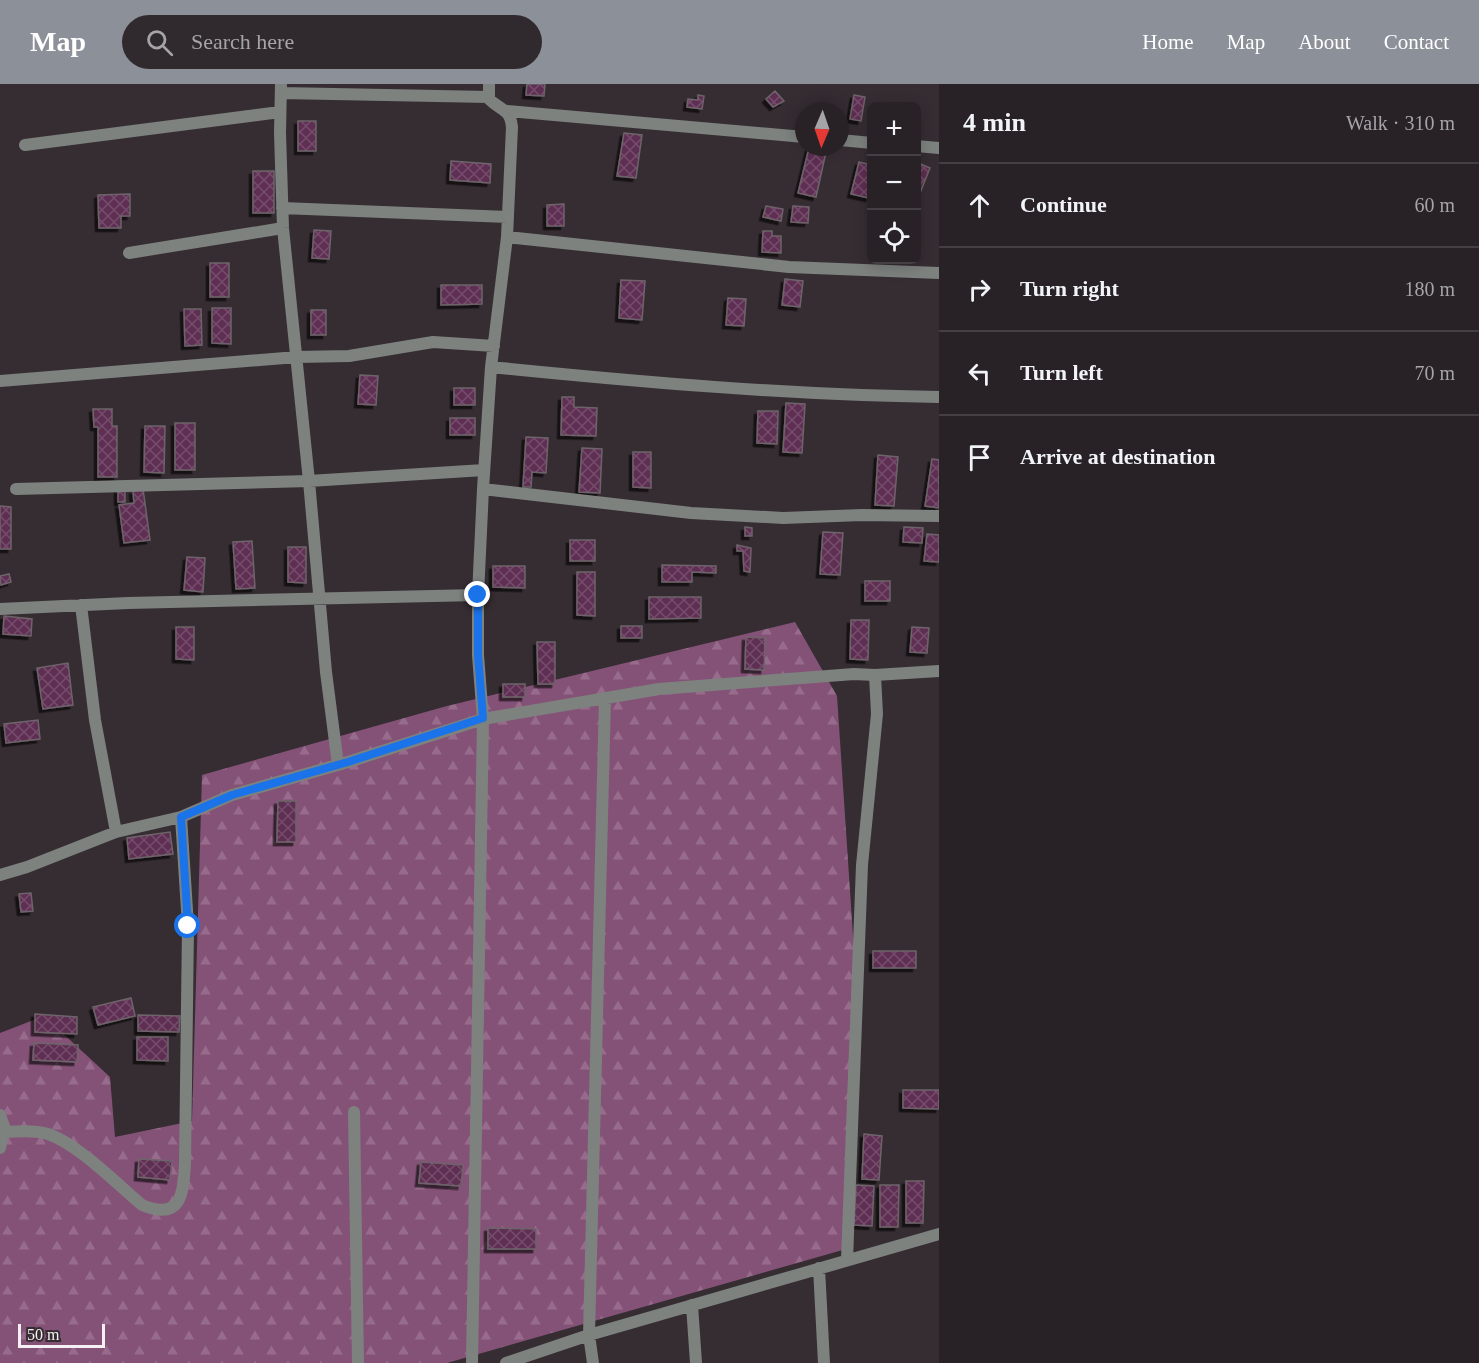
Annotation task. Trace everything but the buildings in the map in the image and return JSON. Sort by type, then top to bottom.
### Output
[{"type":"street","points":[[489,84],[489,97],[494,104],[507,111],[795,136]]},
{"type":"street","points":[[338,765],[318,598],[309,481],[283,228],[281,88],[489,97]]},
{"type":"street","points":[[472,1363],[483,718],[478,655],[478,595],[491,368],[507,237],[512,127],[507,111]]},
{"type":"street","points":[[25,145],[280,112]]},
{"type":"street","points":[[849,141],[867,143]]},
{"type":"street","points":[[921,146],[939,148]]},
{"type":"street","points":[[282,208],[508,217]]},
{"type":"street","points":[[129,253],[283,228]]},
{"type":"street","points":[[507,237],[789,267],[939,273]]},
{"type":"street","points":[[0,381],[297,357],[349,356],[433,342],[494,346]]},
{"type":"street","points":[[491,368],[757,391],[939,398]]},
{"type":"street","points":[[16,489],[309,481],[484,470]]},
{"type":"street","points":[[483,489],[691,513],[783,518],[862,515],[939,516]]},
{"type":"street","points":[[0,609],[478,595]]},
{"type":"street","points":[[81,605],[95,720],[116,832]]},
{"type":"street","points":[[0,875],[27,867],[116,832],[181,817],[232,795],[338,765],[483,718],[659,689],[854,674],[939,671]]},
{"type":"street","points":[[847,1260],[862,865],[876,714],[875,675]]},
{"type":"street","points":[[593,1363],[589,1335],[605,698]]},
{"type":"street","points":[[6,1132],[46,1133],[63,1140],[142,1205],[156,1211],[169,1208],[179,1201],[183,1191],[185,1164],[188,926],[181,817]]},
{"type":"street","points":[[354,1112],[358,1363]]},
{"type":"street","points":[[0,1115],[6,1132]]},
{"type":"street","points":[[0,1148],[6,1132]]},
{"type":"street","points":[[506,1363],[589,1335],[939,1233]]},
{"type":"street","points":[[819,1268],[824,1363]]},
{"type":"street","points":[[692,1305],[696,1363]]},
{"type":"green space","points":[[795,622],[837,696],[858,1011],[853,1247],[447,1363],[0,1363],[0,1033],[44,1016],[110,1077],[115,1137],[192,1121],[202,775],[447,706]]},
{"type":"route","points":[[188,926],[181,817],[232,795],[348,762],[483,718],[478,655],[478,595]]}]
